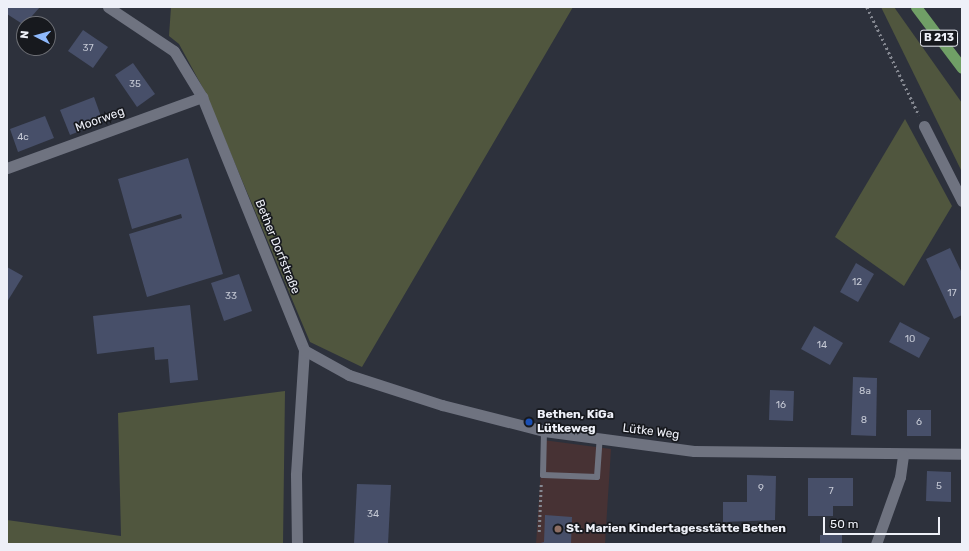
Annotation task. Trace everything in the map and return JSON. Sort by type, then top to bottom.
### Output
[{"type":"main road","name":"B 213","points":[[916,7],[962,68]]},
{"type":"street","name":"Bether Dorfstraße","points":[[108,7],[174,51],[202,97],[304,350],[296,475],[296,544]]},
{"type":"street","name":"Moorweg","points":[[7,168],[202,97]]},
{"type":"street","points":[[924,126],[962,201]]},
{"type":"street","name":"Lütke Weg","points":[[304,350],[349,375],[442,405],[544,431],[694,451],[962,454]]},
{"type":"street","points":[[876,544],[900,477],[904,454]]},
{"type":"lane","points":[[544,431],[543,475],[597,477],[600,438]]},
{"type":"path","points":[[867,7],[924,126]]},
{"type":"path","points":[[539,532],[543,475]]},
{"type":"shaded area","points":[[543,440],[611,449],[605,544],[536,544]]},
{"type":"green space","points":[[171,7],[573,7],[362,367],[310,342],[204,90],[179,44],[169,36]]},
{"type":"green space","points":[[881,7],[894,7],[962,103],[962,172]]},
{"type":"green space","points":[[905,119],[952,206],[904,286],[835,237]]},
{"type":"green space","points":[[285,391],[283,544],[7,544],[7,520],[121,536],[118,413]]},
{"type":"building","points":[[7,7],[40,7],[32,16],[16,16],[16,20],[7,14]]},
{"type":"building","points":[[83,30],[108,47],[93,68],[68,51]]},
{"type":"building","points":[[133,63],[155,94],[137,107],[115,75]]},
{"type":"building","points":[[94,97],[103,122],[70,135],[60,110]]},
{"type":"building","points":[[45,116],[54,138],[18,152],[10,129]]},
{"type":"building","points":[[188,158],[223,274],[147,297],[129,234],[182,218],[181,214],[132,229],[118,179]]},
{"type":"building","points":[[950,248],[962,273],[962,315],[954,319],[926,259]]},
{"type":"building","points":[[856,263],[874,274],[858,302],[840,292]]},
{"type":"building","points":[[7,267],[23,276],[7,302]]},
{"type":"building","points":[[239,274],[252,311],[224,321],[211,283]]},
{"type":"building","points":[[190,305],[198,380],[170,383],[168,359],[155,360],[154,347],[97,354],[93,316]]},
{"type":"building","points":[[900,322],[930,338],[919,358],[889,342]]},
{"type":"building","points":[[814,326],[843,343],[830,365],[801,349]]},
{"type":"building","points":[[853,377],[877,378],[876,436],[851,435]]},
{"type":"building","points":[[770,390],[794,391],[793,421],[769,420]]},
{"type":"building","points":[[907,410],[931,410],[931,436],[907,436]]},
{"type":"building","points":[[927,471],[951,472],[951,502],[926,501]]},
{"type":"building","points":[[747,475],[776,476],[775,520],[723,522],[723,502],[747,502]]},
{"type":"building","points":[[808,478],[853,478],[853,506],[833,506],[833,516],[808,516]]},
{"type":"building","points":[[357,484],[391,485],[388,544],[354,544]]},
{"type":"building","name":"St. Marien Kindertagesstätte Bethen","points":[[545,515],[572,517],[571,544],[537,544],[544,542]]},
{"type":"building","points":[[820,535],[842,535],[842,544],[820,544]]},
{"type":"place","name":"Bethen, KiGa Lütkeweg","points":[[529,422]]},
{"type":"place","name":"St. Marien Kindertagesstätte Bethen","points":[[558,529]]}]
